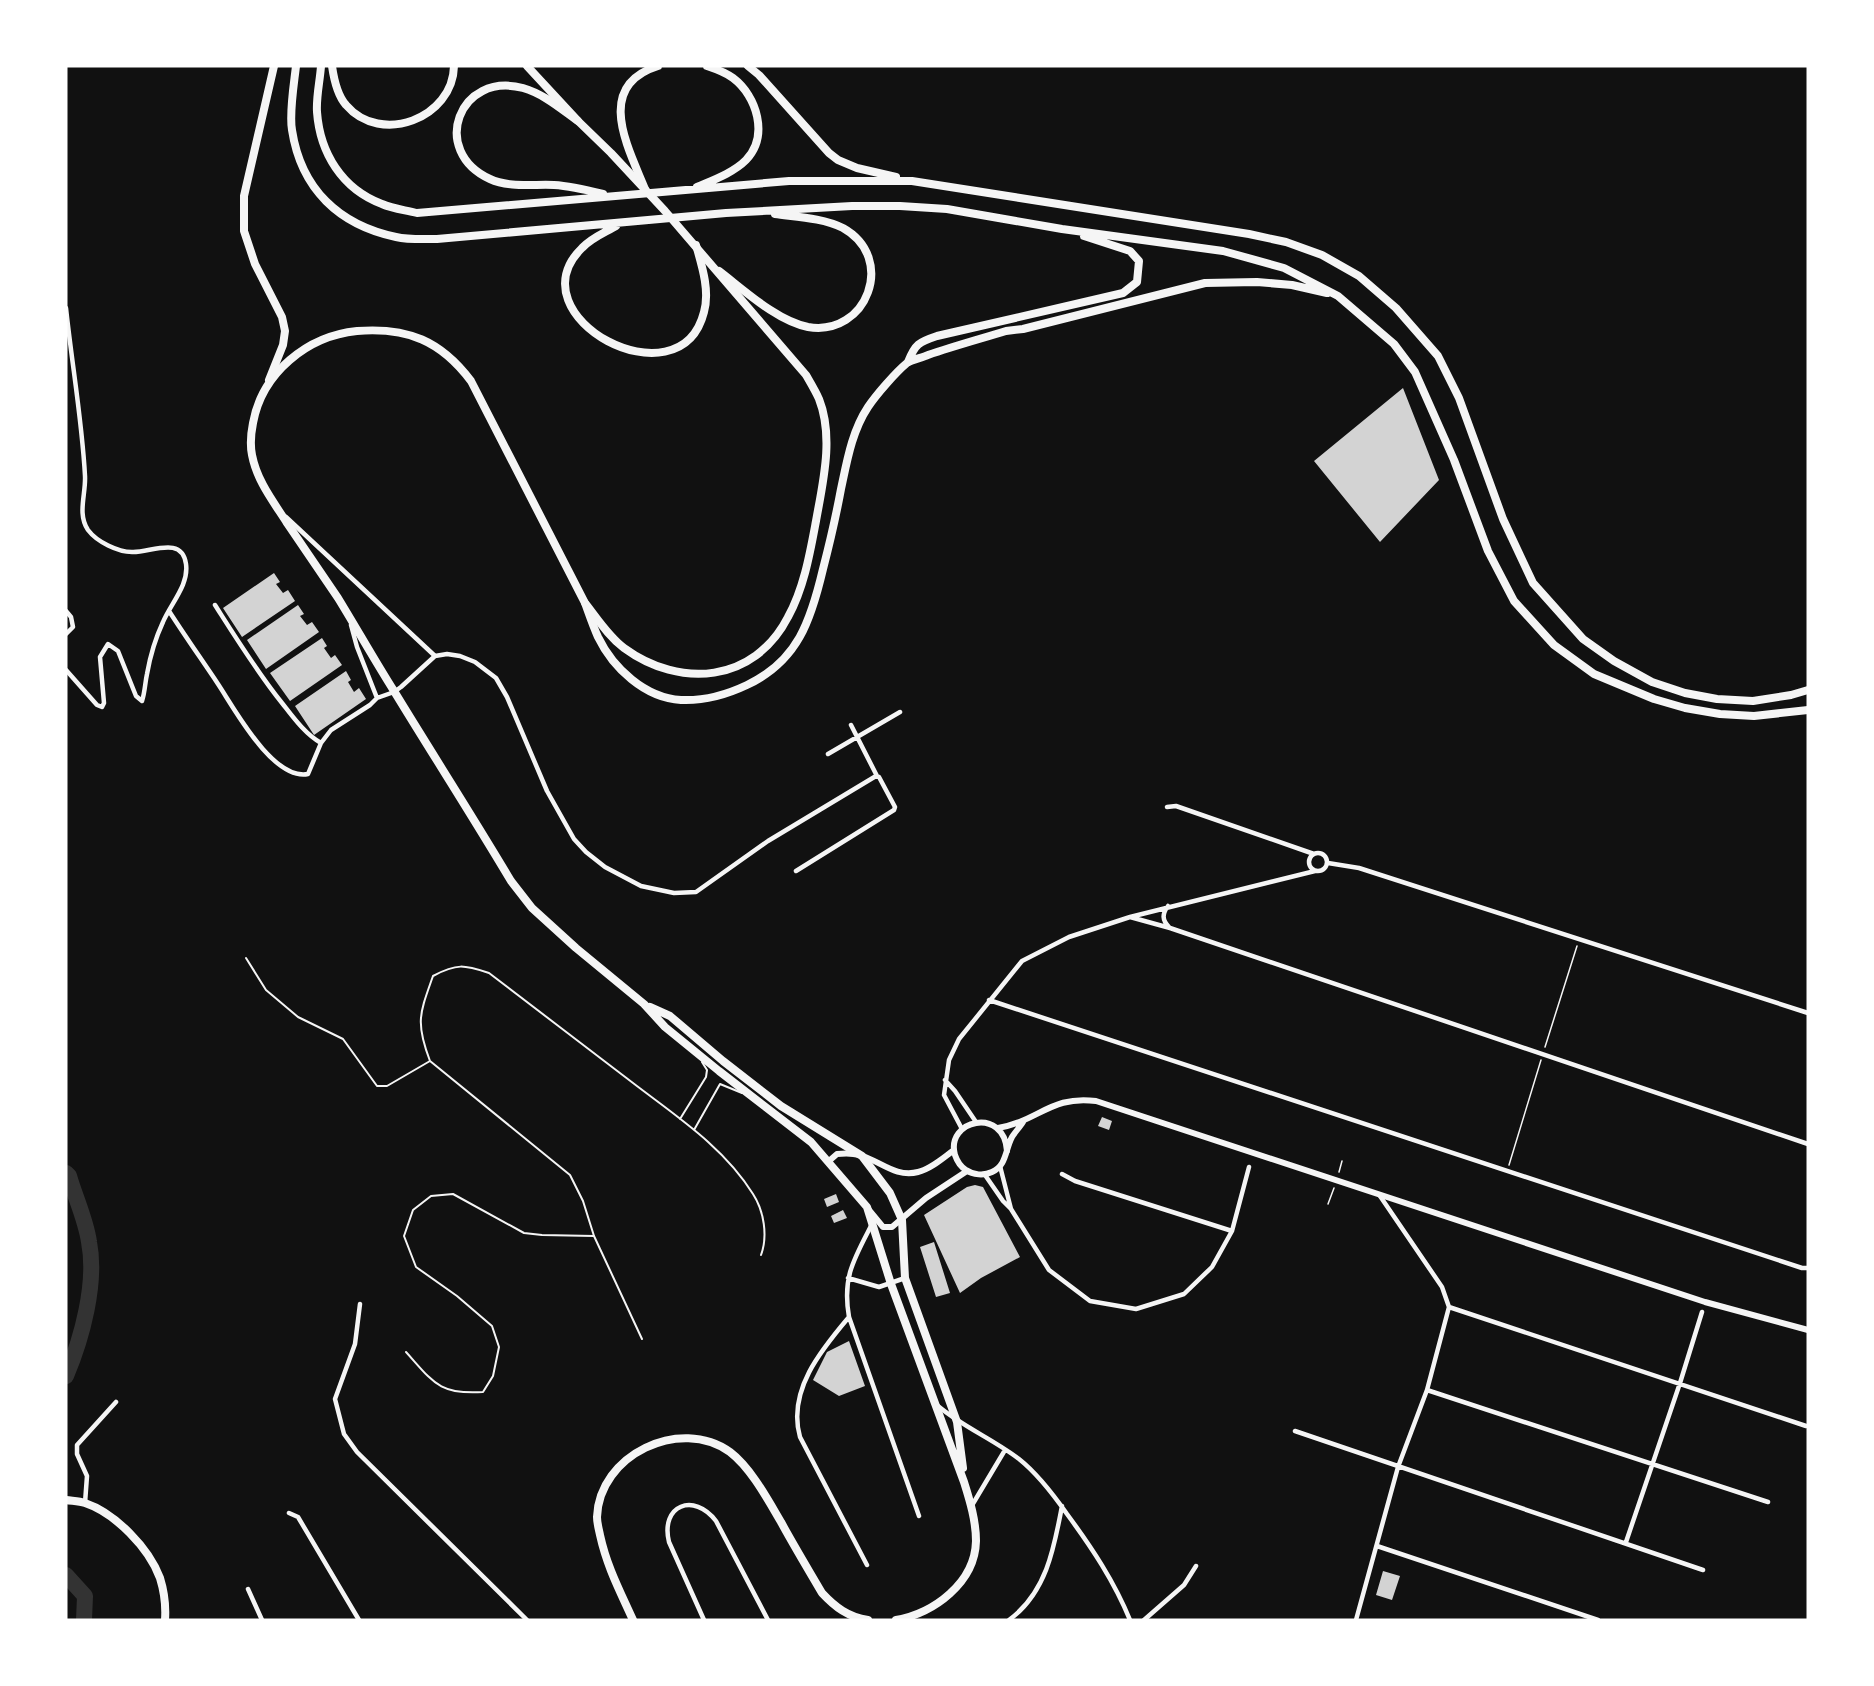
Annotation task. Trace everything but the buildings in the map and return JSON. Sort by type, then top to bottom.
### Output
[{"type":"main road","points":[[274,66],[244,196],[244,231],[255,264],[282,317],[285,331],[283,345],[255,409],[251,452],[264,489],[349,616],[510,881],[532,908],[644,1004],[666,1027],[811,1142],[867,1207],[891,1284],[964,1482],[971,1507],[976,1542],[974,1556],[963,1578],[939,1603],[911,1617],[897,1620]]},
{"type":"main road","points":[[296,66],[292,129],[305,176],[330,207],[365,229],[398,238],[437,239],[759,211],[900,206],[947,209],[1062,229],[1223,251],[1284,268],[1338,296],[1394,344],[1416,372],[1454,460],[1488,551],[1514,601],[1554,645],[1594,674],[1654,699],[1685,708],[1720,714],[1754,716],[1808,710]]},
{"type":"main road","points":[[321,66],[317,109],[320,134],[329,160],[348,183],[369,199],[417,213],[789,181],[912,181]]},
{"type":"main road","points":[[332,66],[338,92],[356,115],[368,121],[397,125],[422,117],[435,109],[445,98],[452,84],[454,66]]},
{"type":"main road","points":[[527,66],[696,244],[806,375],[819,399],[826,424],[823,483],[805,572],[788,618],[763,650],[736,666],[705,674],[669,671],[653,666],[622,646],[585,603]]},
{"type":"main road","points":[[646,189],[627,145],[620,112],[622,97],[628,86],[636,77],[657,66]]},
{"type":"main road","points":[[690,191],[733,171],[746,160],[756,146],[759,133],[755,109],[741,86],[726,74],[707,66]]},
{"type":"main road","points":[[748,66],[759,75],[829,153],[837,160],[857,168],[912,181],[1286,242],[1322,255],[1359,276],[1396,309],[1438,356],[1459,398],[1503,519],[1533,583],[1583,639],[1614,661],[1652,682],[1684,693],[1717,699],[1753,700],[1791,695],[1808,690]]},
{"type":"main road","points":[[578,121],[538,94],[503,85],[479,93],[470,100],[458,116],[456,138],[468,163],[475,171],[493,181],[578,188],[610,196]]},
{"type":"main road","points":[[719,271],[784,317],[809,327],[822,328],[834,325],[855,313],[862,303],[870,284],[872,264],[868,253],[853,235],[831,223],[759,211]]},
{"type":"main road","points":[[621,224],[593,238],[581,248],[567,272],[566,285],[570,305],[581,321],[605,340],[632,351],[652,353],[680,346],[699,326],[705,312],[706,297],[696,244]]},
{"type":"main road","points":[[269,380],[305,348],[339,334],[390,331],[414,336],[438,348],[460,366],[483,400],[585,603],[597,637],[614,662],[637,683],[664,697],[692,700],[716,696],[756,681],[787,656],[799,639],[808,623],[816,599],[846,467],[859,424],[878,394],[908,362],[914,347],[922,341],[937,336],[1123,293],[1137,282],[1139,261],[1130,251],[1062,229]]},
{"type":"main road","points":[[908,362],[1006,331],[1205,283],[1257,282],[1292,285],[1338,296]]},
{"type":"main road","points":[[644,1004],[670,1016],[723,1061],[782,1106],[862,1156],[890,1192],[902,1220],[905,1278],[957,1422],[964,1482]]},
{"type":"main road","points":[[633,1620],[606,1561],[597,1519],[601,1494],[615,1472],[634,1454],[662,1441],[684,1438],[710,1442],[731,1453],[758,1483],[822,1593],[833,1605],[847,1614],[868,1620]]},
{"type":"main road","points":[[66,1500],[85,1503],[129,1532],[160,1577],[165,1620]]},
{"type":"street","points":[[66,308],[83,431],[86,489],[82,501],[83,518],[88,529],[99,540],[132,552],[171,547],[181,551],[186,559],[188,572],[185,583],[163,621],[147,672],[142,701],[136,696],[118,651],[108,644],[100,657],[104,703],[102,706],[97,705],[66,670]]},
{"type":"street","points":[[280,511],[435,656]]},
{"type":"street","points":[[215,605],[268,686],[294,719],[321,743]]},
{"type":"street","points":[[66,611],[71,617],[73,627],[66,634]]},
{"type":"street","points":[[169,611],[242,724],[283,768],[294,774],[308,774],[321,743],[331,730],[377,698],[394,692],[435,656],[447,654],[475,662],[496,678],[507,697],[547,791],[574,839],[605,867],[641,886],[674,893],[696,892],[768,841],[877,776]]},
{"type":"street","points":[[349,616],[357,647],[377,698]]},
{"type":"street","points":[[828,754],[900,712]]},
{"type":"street","points":[[796,871],[894,810],[851,725]]},
{"type":"street","points":[[1167,807],[1176,806],[1314,854],[1318,853],[1325,856],[1328,863]]},
{"type":"street","points":[[1314,854],[1309,862],[1315,871]]},
{"type":"street","points":[[962,1130],[944,1095],[949,1060],[959,1040],[1022,961],[1069,937],[1130,917],[1324,869],[1328,863]]},
{"type":"street","points":[[1328,863],[1359,868],[1808,1013]]},
{"type":"street","points":[[1168,906],[1163,917],[1164,922],[1170,928]]},
{"type":"street","points":[[1130,917],[1170,928],[1808,1144]]},
{"type":"street","points":[[989,1000],[1802,1268],[1808,1268]]},
{"type":"street","points":[[945,1080],[975,1122]]},
{"type":"street","points":[[1023,1122],[1012,1138],[1000,1166],[985,1175],[967,1172],[956,1159],[954,1150],[957,1136],[975,1122],[983,1122],[998,1128],[1023,1122],[1061,1102],[1080,1099],[1096,1101],[1705,1302],[1808,1330]]},
{"type":"street","points":[[998,1128],[1006,1142],[1007,1151]]},
{"type":"street","points":[[829,1161],[837,1154],[849,1153],[862,1156],[897,1172],[917,1173],[954,1150]]},
{"type":"street","points":[[1000,1166],[1011,1209]]},
{"type":"street","points":[[985,1175],[1011,1209],[1049,1270],[1090,1301],[1136,1309],[1184,1294],[1212,1267],[1232,1231],[1249,1167]]},
{"type":"street","points":[[867,1207],[883,1227],[892,1227],[926,1198],[967,1172]]},
{"type":"street","points":[[1062,1174],[1075,1181],[1232,1231]]},
{"type":"street","points":[[1356,1620],[1398,1467],[1427,1390],[1449,1308],[1442,1287],[1380,1196]]},
{"type":"street","points":[[872,1224],[848,1278],[846,1297],[849,1317],[919,1516]]},
{"type":"street","points":[[848,1278],[879,1287],[905,1278]]},
{"type":"street","points":[[360,1304],[355,1344],[335,1399],[344,1434],[357,1452],[527,1620]]},
{"type":"street","points":[[1449,1308],[1806,1426]]},
{"type":"street","points":[[1626,1542],[1702,1312]]},
{"type":"street","points":[[849,1317],[820,1351],[814,1362],[798,1401],[796,1422],[800,1437],[867,1565]]},
{"type":"street","points":[[1427,1390],[1768,1502]]},
{"type":"street","points":[[85,1503],[87,1476],[76,1454],[77,1445],[116,1402]]},
{"type":"street","points":[[936,1405],[957,1422],[1005,1450],[1033,1471],[1062,1506],[1102,1563],[1130,1620]]},
{"type":"street","points":[[1295,1431],[1703,1570]]},
{"type":"street","points":[[971,1507],[1005,1450]]},
{"type":"street","points":[[704,1620],[669,1542],[666,1529],[668,1519],[677,1509],[686,1505],[697,1505],[709,1512],[716,1521],[768,1620]]},
{"type":"street","points":[[1009,1620],[1029,1602],[1048,1568],[1056,1542],[1062,1506]]},
{"type":"street","points":[[289,1513],[298,1517],[359,1620]]},
{"type":"street","points":[[1377,1546],[1598,1620]]},
{"type":"street","points":[[1144,1620],[1184,1585],[1196,1566]]},
{"type":"street","points":[[248,1589],[262,1620]]},
{"type":"lane","points":[[246,958],[266,990],[298,1017],[343,1039],[377,1086],[387,1086],[430,1061]]},
{"type":"lane","points":[[642,1339],[594,1236],[584,1202],[570,1175],[430,1061],[422,1039],[420,1013],[433,976],[450,967],[467,966],[489,973],[694,1130],[728,1160],[755,1196],[765,1229],[761,1255]]},
{"type":"lane","points":[[680,1119],[707,1073],[694,1049]]},
{"type":"lane","points":[[694,1130],[720,1084],[756,1099]]},
{"type":"lane","points":[[406,1352],[437,1386],[460,1394],[483,1392],[493,1376],[499,1347],[492,1326],[457,1296],[416,1267],[404,1236],[413,1210],[431,1196],[453,1194],[524,1233],[542,1236],[594,1236]]},
{"type":"waterway","points":[[66,1173],[83,1217],[91,1258],[86,1310],[66,1376]]},
{"type":"waterway","points":[[66,1575],[85,1596],[84,1620]]}]
